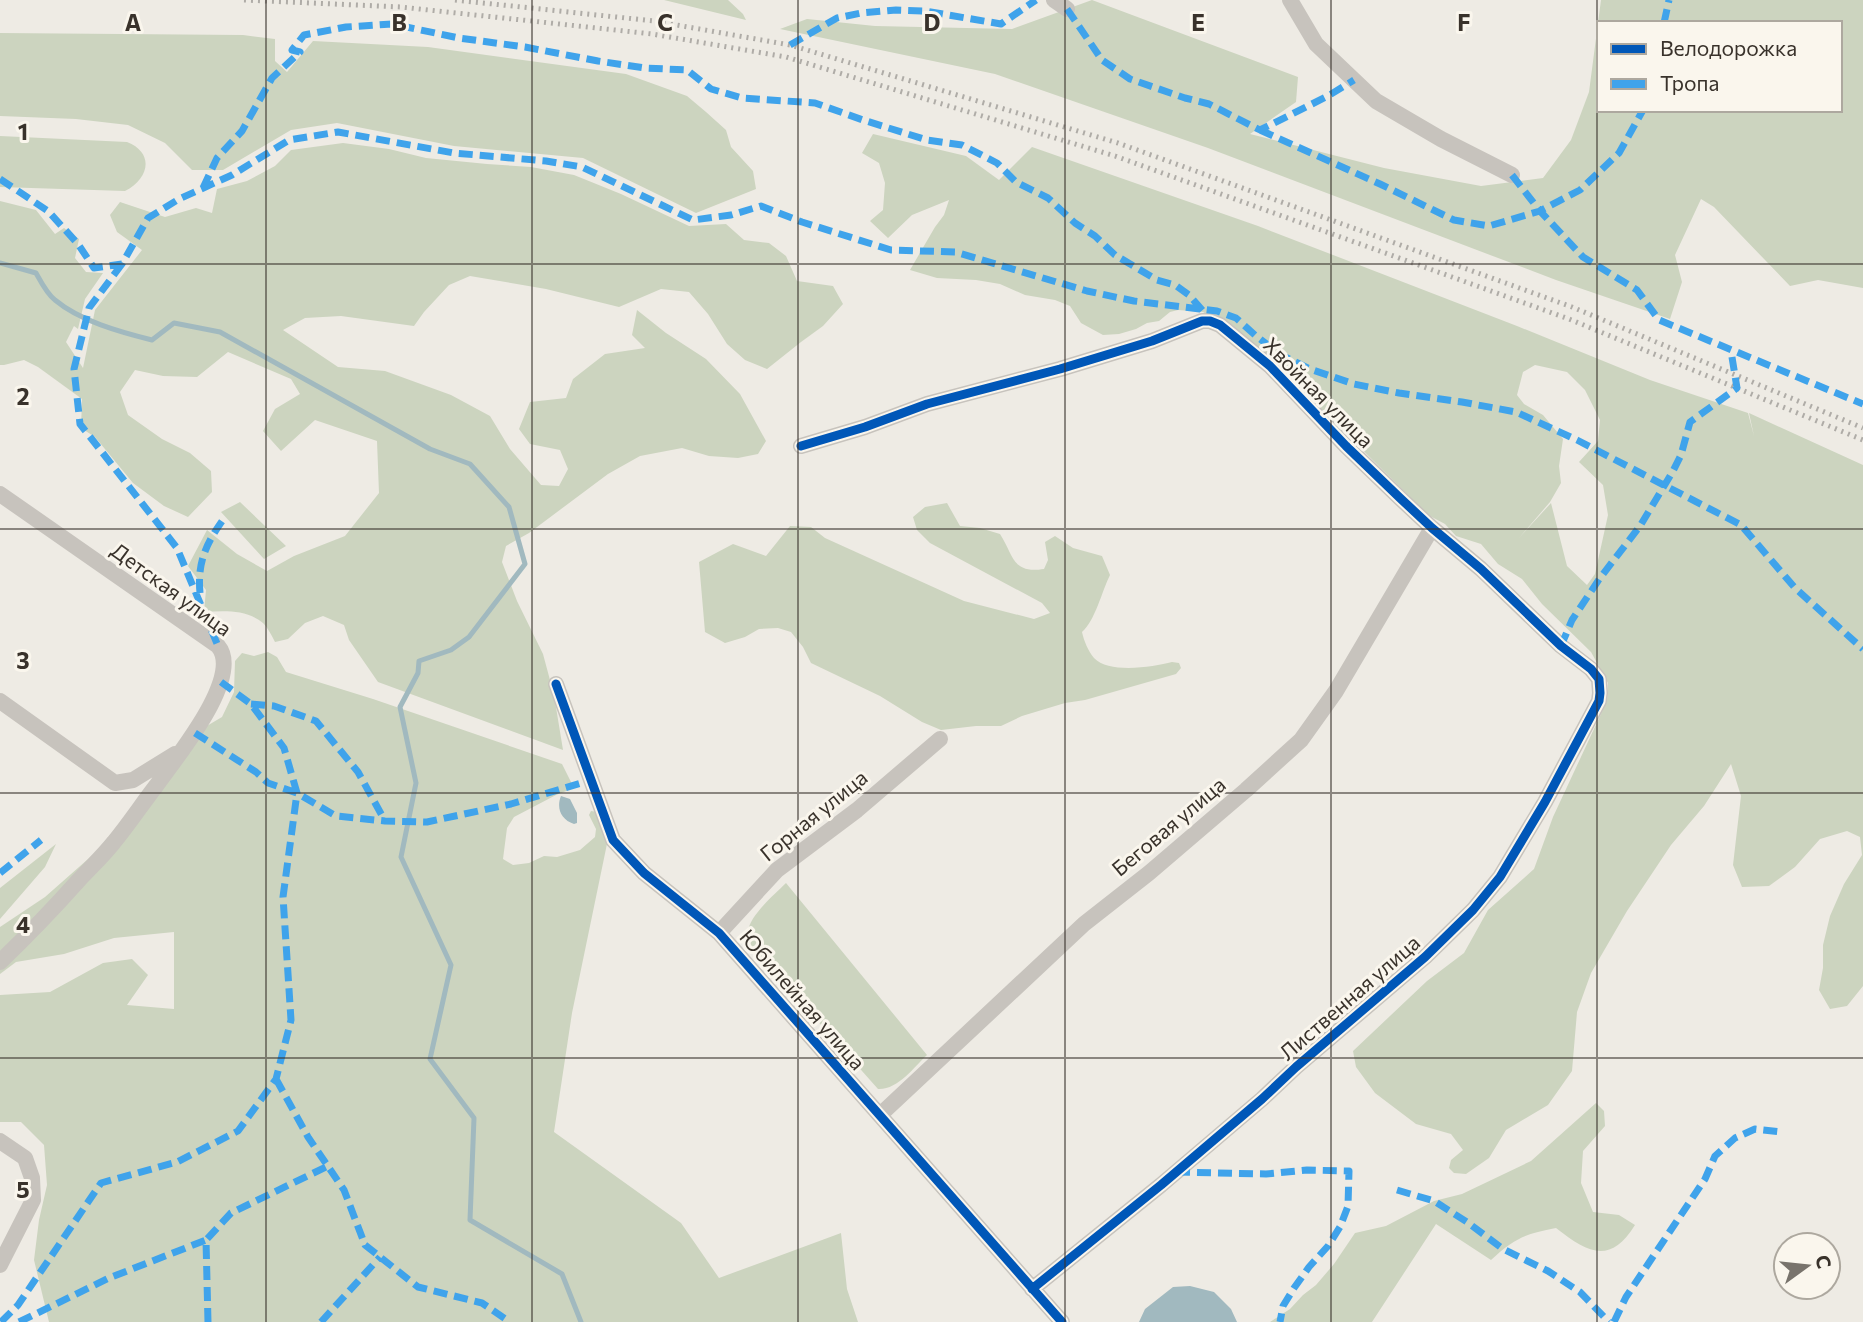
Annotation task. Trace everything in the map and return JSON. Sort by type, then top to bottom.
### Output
[{"type":"street","points":[[1290,0],[1316,44],[1376,101],[1441,139],[1512,175]]},
{"type":"street","name":"Хвойная улица","points":[[801,446],[927,404],[1086,361],[1152,341],[1202,321],[1210,321],[1220,325],[1270,366],[1346,446],[1432,528],[1482,569],[1562,646],[1591,669]]},
{"type":"street","name":"Детская улица","points":[[0,494],[218,646],[222,650],[224,664],[221,682],[195,733],[183,749],[133,780],[115,783],[0,701]]},
{"type":"street","name":"Беговая улица","points":[[880,1115],[1084,924],[1158,865],[1301,740],[1336,691],[1432,528]]},
{"type":"street","name":"Лиственная улица","points":[[1032,1289],[1262,1099],[1424,957],[1473,910],[1500,877],[1545,802],[1599,701],[1599,679],[1591,669]]},
{"type":"street","name":"Юбилейная улица","points":[[556,684],[613,840],[643,873],[719,933],[1062,1322]]},
{"type":"street","name":"Горная улица","points":[[719,933],[777,870],[857,810],[940,739]]},
{"type":"street","points":[[0,962],[36,928],[113,843],[183,749]]},
{"type":"street","points":[[0,1141],[25,1158],[32,1178],[33,1200],[0,1265]]},
{"type":"green space","points":[[664,0],[728,0],[746,20]]},
{"type":"green space","points":[[1092,0],[1298,77],[1296,102],[1250,134],[1384,168],[1481,186],[1543,178],[1571,140],[1589,92],[1597,31],[1597,112],[1842,112],[1842,21],[1598,21],[1601,0],[1863,0],[1863,288],[1818,280],[1790,286],[1714,207],[1701,199],[1675,255],[1682,282],[1670,319],[1556,280],[1208,148],[995,74],[780,29],[807,19],[875,26],[1012,29]]},
{"type":"green space","points":[[0,33],[243,35],[275,39],[275,61],[287,72],[313,41],[428,47],[626,74],[687,96],[706,112],[726,130],[731,147],[753,171],[756,189],[696,213],[583,158],[454,146],[337,123],[291,130],[223,170],[192,170],[165,143],[128,125],[76,119],[0,116]]},
{"type":"green space","points":[[873,134],[966,156],[999,180],[1032,147],[1258,226],[1650,380],[1748,413],[1754,436],[1749,413],[1863,465],[1863,986],[1847,1006],[1830,1009],[1819,990],[1823,945],[1830,916],[1844,884],[1862,855],[1860,837],[1847,831],[1820,839],[1795,867],[1769,886],[1742,887],[1733,865],[1741,796],[1731,764],[1704,806],[1671,845],[1627,911],[1591,973],[1577,1012],[1572,1071],[1548,1105],[1506,1130],[1489,1158],[1466,1174],[1454,1173],[1449,1168],[1451,1160],[1463,1150],[1451,1134],[1416,1124],[1375,1093],[1356,1067],[1353,1051],[1427,981],[1464,953],[1488,910],[1534,869],[1553,817],[1607,701],[1608,683],[1591,652],[1542,604],[1522,579],[1498,564],[1481,544],[1456,536],[1445,524],[1428,515],[1260,348],[1203,312],[1178,310],[1170,312],[1159,321],[1136,329],[1103,335],[1081,323],[1070,306],[1055,300],[1025,295],[1000,284],[937,278],[910,270],[944,215],[949,200],[912,215],[888,238],[870,221],[883,210],[885,183],[879,163],[862,153]],"holes":[[[1535,365],[1567,372],[1585,390],[1600,420],[1598,441],[1579,462],[1603,485],[1608,515],[1595,574],[1587,585],[1567,566],[1551,503],[1519,538],[1550,502],[1561,483],[1559,466],[1563,439],[1543,415],[1524,404],[1517,395],[1523,372]]]},
{"type":"green space","points":[[0,136],[127,142],[142,153],[146,166],[139,180],[125,191],[0,187]]},
{"type":"green space","points":[[343,143],[389,149],[426,158],[531,167],[574,175],[689,226],[726,224],[744,240],[769,243],[786,256],[797,281],[833,286],[843,304],[823,326],[767,369],[745,360],[727,344],[708,314],[689,292],[661,289],[619,307],[546,289],[470,276],[449,285],[414,326],[341,316],[305,318],[283,330],[338,367],[385,371],[451,395],[490,416],[510,449],[541,485],[559,486],[568,469],[560,450],[530,444],[519,429],[530,402],[566,398],[573,379],[605,354],[645,348],[632,335],[637,310],[706,359],[740,394],[766,441],[758,454],[738,458],[709,456],[682,448],[640,456],[608,474],[529,533],[506,546],[502,562],[517,601],[543,654],[554,695],[563,750],[378,682],[349,640],[344,625],[323,616],[305,623],[288,639],[275,642],[263,623],[249,615],[204,612],[206,590],[188,566],[207,530],[237,554],[267,571],[294,556],[345,536],[379,493],[377,441],[315,420],[281,451],[263,431],[275,409],[300,394],[291,379],[228,352],[197,377],[163,376],[135,370],[120,392],[128,415],[162,439],[190,453],[211,471],[212,492],[188,517],[164,506],[133,483],[95,437],[81,428],[82,399],[24,360],[0,365],[0,201],[36,210],[55,234],[64,228],[79,239],[75,258],[86,272],[103,273],[85,299],[78,329],[74,326],[66,342],[83,368],[95,310],[142,250],[117,232],[110,215],[120,202],[165,217],[196,208],[212,213],[217,189],[247,181],[275,166],[291,150]]},
{"type":"green space","points":[[240,502],[286,546],[264,559],[221,512]]},
{"type":"green space","points":[[947,503],[960,526],[1000,534],[1015,562],[1026,569],[1044,569],[1048,560],[1045,542],[1055,536],[1073,548],[1102,556],[1110,575],[1094,613],[1082,632],[1086,646],[1094,658],[1101,663],[1120,668],[1172,662],[1179,663],[1181,668],[1176,674],[1085,700],[1065,703],[1022,716],[1001,726],[941,730],[922,722],[880,696],[811,663],[791,632],[778,628],[759,629],[725,643],[705,632],[699,562],[733,544],[766,556],[790,526],[811,527],[825,538],[964,601],[1034,619],[1050,613],[1042,603],[930,543],[917,530],[913,517],[925,507]]},
{"type":"green space","points":[[268,652],[277,657],[286,672],[562,764],[574,788],[514,817],[507,828],[503,859],[513,865],[580,850],[595,837],[596,829],[589,815],[591,811],[597,812],[608,839],[572,1013],[554,1132],[681,1223],[719,1278],[841,1233],[847,1289],[858,1322],[49,1322],[34,1260],[47,1185],[44,1145],[21,1122],[0,1122],[0,995],[50,992],[103,963],[132,959],[148,975],[127,1005],[174,1009],[174,932],[114,938],[64,954],[16,962],[0,974],[0,927],[45,897],[96,852],[195,733],[222,717],[234,692],[235,661],[242,653],[254,656]]},
{"type":"green space","points":[[56,844],[45,867],[0,919],[0,888]]},
{"type":"green space","points":[[786,883],[927,1055],[892,1086],[878,1089],[752,947],[748,933],[753,918]]},
{"type":"green space","points":[[1596,1103],[1604,1111],[1605,1126],[1583,1151],[1581,1183],[1593,1212],[1619,1215],[1635,1225],[1617,1246],[1598,1251],[1588,1249],[1556,1228],[1521,1238],[1491,1260],[1436,1224],[1372,1322],[1270,1322],[1290,1309],[1316,1285],[1355,1233],[1386,1226],[1434,1201],[1462,1194],[1531,1161]]},
{"type":"water","points":[[561,796],[570,799],[577,813],[577,823],[566,820],[561,813]]},
{"type":"water","points":[[1190,1286],[1214,1292],[1231,1309],[1237,1322],[1139,1322],[1145,1309],[1173,1287]]},
{"type":"waterway","points":[[0,263],[36,273],[55,300],[88,320],[114,329],[152,340],[174,323],[220,332],[430,449],[470,464],[509,507],[525,564],[469,637],[451,650],[419,661],[418,673],[400,707],[416,783],[401,857],[451,965],[430,1059],[474,1118],[470,1220],[562,1274],[581,1322]]},
{"type":"railway","points":[[244,0],[401,7],[652,34],[786,57],[1115,156],[1569,319],[1863,440]]},
{"type":"railway","points":[[455,0],[654,21],[790,45],[1118,143],[1572,307],[1863,428]]},
{"type":"marked path","points":[[790,45],[837,18],[861,13],[925,11],[1001,24],[1036,0]]},
{"type":"marked path","points":[[1664,21],[1669,0]]},
{"type":"marked path","points":[[1067,9],[1102,60],[1130,79],[1209,104],[1260,130],[1354,80]]},
{"type":"marked path","points":[[203,188],[217,158],[242,131],[272,78],[300,52],[292,50],[304,35],[346,27],[392,24],[598,61],[645,68],[687,70],[711,89],[742,98],[815,103],[927,140],[962,145],[997,163],[1016,182],[1048,198],[1115,255],[1157,280],[1175,285],[1189,295],[1203,311]]},
{"type":"marked path","points":[[1260,130],[1454,220],[1489,226],[1540,211],[1580,190],[1619,153],[1642,112]]},
{"type":"marked path","points":[[0,179],[48,211],[78,244],[94,268],[122,264],[148,218],[179,199],[232,175],[289,140],[338,132],[454,153],[582,167],[693,220],[731,215],[761,206],[891,250],[955,252],[1087,291],[1134,301],[1217,311],[1236,318],[1281,355],[1310,369],[1354,384],[1516,412],[1577,440],[1741,525],[1795,588],[1863,649]]},
{"type":"marked path","points":[[1512,175],[1540,211],[1583,257],[1637,290],[1659,320],[1863,404]]},
{"type":"marked path","points":[[122,264],[89,308],[74,369],[80,424],[177,548],[218,646]]},
{"type":"marked path","points":[[1561,646],[1572,620],[1640,526],[1673,471],[1681,455],[1690,422],[1737,388],[1731,351]]},
{"type":"marked path","points":[[200,593],[202,561],[213,535],[225,517]]},
{"type":"marked path","points":[[1,1322],[18,1305],[101,1183],[177,1162],[238,1131],[276,1079],[291,1020],[283,897],[297,793],[284,748],[251,704],[221,682]]},
{"type":"marked path","points":[[251,704],[274,706],[316,721],[358,772],[385,821]]},
{"type":"marked path","points":[[195,733],[256,772],[268,783],[297,793],[336,816],[427,822],[511,804],[591,780]]},
{"type":"marked path","points":[[0,873],[41,840]]},
{"type":"marked path","points":[[276,1079],[308,1137],[344,1190],[365,1245],[418,1287],[482,1303],[510,1322]]},
{"type":"marked path","points":[[1614,1322],[1626,1297],[1705,1179],[1715,1156],[1735,1138],[1755,1129],[1782,1132]]},
{"type":"marked path","points":[[208,1322],[206,1240],[231,1213],[328,1166]]},
{"type":"marked path","points":[[1176,1172],[1266,1174],[1307,1170],[1349,1171],[1348,1206],[1340,1227],[1294,1288],[1283,1306],[1280,1322]]},
{"type":"marked path","points":[[1397,1190],[1434,1201],[1503,1249],[1548,1271],[1580,1292],[1609,1322]]},
{"type":"marked path","points":[[19,1322],[109,1278],[206,1240]]},
{"type":"marked path","points":[[321,1322],[380,1257]]},
{"type":"cycle path","points":[[801,446],[865,427],[927,404],[1060,369],[1152,341],[1202,321],[1210,321],[1220,325],[1270,366],[1400,498],[1599,679],[1599,701],[1545,802],[1500,877],[1473,910],[1425,957],[1262,1099],[1032,1289]]},
{"type":"cycle path","points":[[556,684],[613,840],[644,873],[719,933],[1062,1322]]}]
